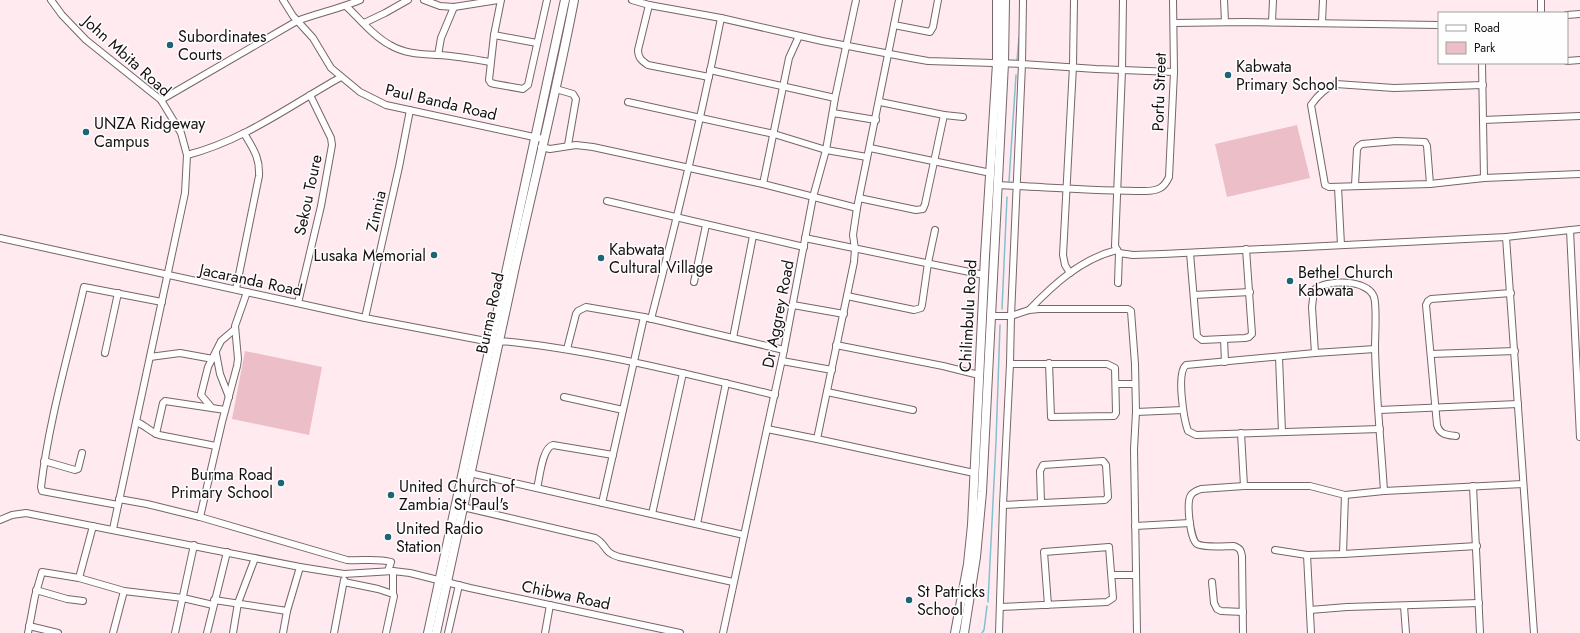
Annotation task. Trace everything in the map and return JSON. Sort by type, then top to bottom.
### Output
[{"type":"main road","name":"Burma Road","points":[[436,633],[443,582],[494,342],[540,138],[565,0]]},
{"type":"main road","name":"Burma Road","points":[[428,633],[463,507],[494,342],[541,147],[540,138],[556,89],[574,0]]},
{"type":"main road","name":"Chilimbulu Road","points":[[964,633],[974,576],[982,492],[997,185],[1000,63],[997,0]]},
{"type":"main road","name":"Chilimbulu Road","points":[[955,633],[971,543],[984,275],[1005,0]]},
{"type":"street","name":"John Mbita Road","points":[[52,0],[62,15],[86,40],[161,100],[181,133],[187,155],[185,193],[113,529]]},
{"type":"street","name":"Paul Banda Road","points":[[283,0],[297,21],[308,31],[328,63],[341,78],[373,99],[386,105],[540,138]]},
{"type":"street","points":[[161,100],[297,21],[347,3],[360,0]]},
{"type":"street","points":[[364,23],[408,0]]},
{"type":"street","points":[[424,0],[440,6],[454,7],[498,0]]},
{"type":"street","points":[[501,0],[494,35],[489,80],[491,83],[525,88],[528,85],[547,0]]},
{"type":"street","points":[[632,0],[649,5],[721,18],[888,55],[928,60],[1174,72]]},
{"type":"street","name":"Dr Aggrey Road","points":[[723,633],[775,395],[813,197],[826,150],[835,98],[856,0]]},
{"type":"street","points":[[817,439],[836,345],[844,314],[855,249],[853,235],[857,208],[880,102],[899,0]]},
{"type":"street","points":[[894,25],[930,32],[933,27],[938,0]]},
{"type":"street","points":[[999,633],[1003,504],[1022,64],[1022,0]]},
{"type":"street","points":[[1070,273],[1065,265],[1063,255],[1073,66],[1074,0]]},
{"type":"street","points":[[1118,283],[1118,252],[1115,246],[1122,70],[1122,0]]},
{"type":"street","name":"Porfu Street","points":[[1116,191],[1154,191],[1165,185],[1169,177],[1174,72],[1174,0]]},
{"type":"street","points":[[1224,0],[1225,22]]},
{"type":"street","points":[[1272,22],[1273,0]]},
{"type":"street","points":[[1322,22],[1323,0]]},
{"type":"street","points":[[1541,0],[1541,12]]},
{"type":"street","points":[[347,3],[364,23],[388,44],[397,49],[421,55],[438,55],[490,62]]},
{"type":"street","points":[[649,5],[638,50],[638,56],[642,61],[648,65],[709,77]]},
{"type":"street","points":[[438,55],[441,38],[454,7]]},
{"type":"street","points":[[1568,15],[1580,14]]},
{"type":"street","points":[[651,319],[678,218],[721,18]]},
{"type":"street","points":[[1174,23],[1322,22],[1438,25]]},
{"type":"street","points":[[494,35],[537,42]]},
{"type":"street","points":[[763,184],[789,58],[799,36]]},
{"type":"street","points":[[1568,61],[1580,60]]},
{"type":"street","points":[[1482,64],[1484,178]]},
{"type":"street","points":[[710,70],[835,98]]},
{"type":"street","points":[[187,155],[214,147],[244,133],[341,78]]},
{"type":"street","points":[[1482,85],[1394,88],[1336,84],[1329,87],[1319,94],[1310,104],[1325,186],[1338,187],[1430,184],[1484,178],[1580,174]]},
{"type":"street","points":[[556,89],[573,94],[576,99],[568,145]]},
{"type":"street","name":"Sekou Toure","points":[[298,303],[321,206],[332,144],[331,138],[310,95]]},
{"type":"street","points":[[628,102],[774,134],[826,150],[867,157]]},
{"type":"street","points":[[880,102],[944,115],[963,117]]},
{"type":"street","name":"Zinnia","points":[[364,318],[399,167],[410,110]]},
{"type":"street","points":[[832,113],[876,120]]},
{"type":"street","points":[[859,198],[916,210],[923,208],[935,161],[944,115]]},
{"type":"street","points":[[1483,120],[1580,116]]},
{"type":"street","points":[[236,289],[259,176],[259,164],[256,154],[244,133]]},
{"type":"street","points":[[1355,186],[1357,149],[1359,146],[1362,144],[1396,141],[1425,142],[1427,146],[1430,184]]},
{"type":"street","points":[[541,147],[550,149],[568,145],[593,146],[763,184],[857,208]]},
{"type":"street","points":[[870,148],[991,172]]},
{"type":"street","points":[[997,185],[1067,188],[1091,191],[1116,191]]},
{"type":"street","points":[[1338,187],[1341,245]]},
{"type":"street","points":[[607,201],[804,247]]},
{"type":"street","points":[[694,282],[706,225]]},
{"type":"street","points":[[1029,310],[1070,273],[1100,256],[1118,252],[1133,255],[1190,253],[1506,236],[1580,229]]},
{"type":"street","points":[[847,296],[918,310],[922,305],[928,263],[935,230]]},
{"type":"street","points":[[1570,230],[1580,437]]},
{"type":"street","points":[[733,338],[754,236]]},
{"type":"street","points":[[1506,236],[1534,633]]},
{"type":"street","name":"Jacaranda Road","points":[[0,238],[364,318],[494,342],[511,342],[567,349],[683,373],[775,395]]},
{"type":"street","points":[[805,238],[984,275]]},
{"type":"street","points":[[1190,253],[1197,336],[1202,340],[1245,338],[1251,336],[1250,292],[1246,249]]},
{"type":"street","points":[[1315,353],[1312,307],[1314,290],[1318,286],[1328,283],[1343,282],[1370,290],[1375,298],[1375,349],[1384,491]]},
{"type":"street","points":[[162,302],[84,287],[44,461],[41,487],[42,490],[119,502],[147,504],[200,517],[346,560],[363,561],[381,559],[391,562],[392,594],[394,596],[386,633]]},
{"type":"street","points":[[200,517],[216,446],[238,363],[235,329],[247,292]]},
{"type":"street","points":[[1194,295],[1250,292]]},
{"type":"street","points":[[105,353],[118,293]]},
{"type":"street","points":[[1456,436],[1442,434],[1439,431],[1426,305],[1431,299],[1511,294]]},
{"type":"street","points":[[793,305],[844,314]]},
{"type":"street","points":[[567,349],[576,314],[578,310],[586,307],[644,317],[784,350]]},
{"type":"street","points":[[991,316],[1011,316],[1029,310],[1128,309],[1131,311],[1136,412],[1134,449],[1137,633]]},
{"type":"street","points":[[602,503],[644,317]]},
{"type":"street","points":[[212,408],[202,398],[200,393],[208,367],[222,339],[235,329]]},
{"type":"street","points":[[1224,339],[1225,362]]},
{"type":"street","points":[[836,345],[943,366],[979,376]]},
{"type":"street","points":[[1375,349],[1186,365],[1182,374],[1183,410],[1184,423],[1191,434],[1380,429]]},
{"type":"street","points":[[1431,354],[1515,351]]},
{"type":"street","points":[[216,352],[220,374],[229,397]]},
{"type":"street","points":[[150,357],[180,353],[213,359]]},
{"type":"street","points":[[1279,357],[1282,432]]},
{"type":"street","points":[[782,361],[832,370]]},
{"type":"street","points":[[1010,364],[1049,363],[1112,365],[1115,368],[1116,384],[1116,413],[1114,416],[1052,418],[1050,416],[1049,363]]},
{"type":"street","points":[[652,514],[683,373]]},
{"type":"street","points":[[697,524],[726,383]]},
{"type":"street","points":[[1116,384],[1135,384]]},
{"type":"street","points":[[827,392],[912,410]]},
{"type":"street","points":[[564,397],[623,410]]},
{"type":"street","points":[[156,434],[164,402],[225,410]]},
{"type":"street","points":[[1379,410],[1518,404]]},
{"type":"street","points":[[1136,412],[1183,410]]},
{"type":"street","points":[[136,422],[142,424],[156,434],[216,446]]},
{"type":"street","points":[[767,429],[974,473]]},
{"type":"street","points":[[1241,433],[1244,486]]},
{"type":"street","points":[[537,488],[545,452],[550,446],[553,445],[613,455]]},
{"type":"street","points":[[44,461],[75,470],[78,469],[82,453]]},
{"type":"street","points":[[1003,504],[1041,503],[1105,500],[1108,497],[1105,463],[1103,461],[1042,465],[1040,471],[1041,503]]},
{"type":"street","points":[[470,473],[744,535]]},
{"type":"street","points":[[1243,633],[1241,550],[1239,547],[1234,546],[1201,546],[1195,543],[1192,538],[1189,501],[1191,495],[1196,491],[1201,489],[1244,486],[1310,486],[1344,495],[1384,491],[1523,484]]},
{"type":"street","points":[[1473,486],[1480,633]]},
{"type":"street","points":[[1343,554],[1344,495]]},
{"type":"street","points":[[463,507],[595,538],[602,543],[610,554],[619,557],[733,582]]},
{"type":"street","name":"Chibwa Road","points":[[0,520],[12,515],[26,513],[300,567],[344,574],[391,571],[550,605],[657,631],[680,633]]},
{"type":"street","points":[[1135,526],[1190,523]]},
{"type":"street","points":[[79,578],[93,526]]},
{"type":"street","points":[[175,633],[194,545]]},
{"type":"street","points":[[1275,550],[1307,555],[1477,546]]},
{"type":"street","points":[[1000,607],[1048,605],[1110,600],[1112,598],[1112,575],[1109,547],[1046,551],[1043,554],[1048,605]]},
{"type":"street","points":[[207,633],[227,552]]},
{"type":"street","points":[[1307,555],[1311,633]]},
{"type":"street","points":[[233,633],[238,603],[254,558]]},
{"type":"street","points":[[283,633],[287,611],[300,567]]},
{"type":"street","points":[[58,633],[29,630],[36,590],[42,572],[79,578],[124,591],[214,603],[238,603],[287,611]]},
{"type":"street","points":[[334,633],[344,582],[344,574]]},
{"type":"street","points":[[1112,575],[1136,575]]},
{"type":"street","points":[[344,582],[378,589],[392,594]]},
{"type":"street","points":[[1212,582],[1216,609],[1221,611],[1243,612]]},
{"type":"street","points":[[448,633],[459,585]]},
{"type":"street","points":[[36,590],[67,599],[83,601]]},
{"type":"street","points":[[113,633],[124,591]]},
{"type":"street","points":[[1310,610],[1347,607],[1478,603]]},
{"type":"street","points":[[545,633],[550,605]]},
{"type":"street","points":[[1404,606],[1406,633]]},
{"type":"green space","points":[[1297,125],[1310,178],[1227,197],[1215,144]]},
{"type":"green space","points":[[245,351],[322,367],[309,435],[232,419]]},
{"type":"waterway","points":[[1017,60],[1019,38]]},
{"type":"waterway","points":[[1009,181],[1016,75]]},
{"type":"waterway","points":[[1002,309],[1007,197]]},
{"type":"waterway","points":[[988,602],[1000,325]]},
{"type":"waterway","points":[[982,633],[984,630],[987,606]]},
{"type":"place","name":"Subordinates Courts","points":[[170,45]]},
{"type":"place","name":"Kabwata Primary School","points":[[1228,75]]},
{"type":"place","name":"UNZA Ridgeway Campus","points":[[86,132]]},
{"type":"place","name":"Lusaka Memorial","points":[[434,255]]},
{"type":"place","name":"Kabwata Cultural Village","points":[[601,258]]},
{"type":"place","name":"Bethel Church Kabwata","points":[[1290,281]]},
{"type":"place","name":"Burma Road Primary School","points":[[281,483]]},
{"type":"place","name":"United Church of Zambia St Paul's","points":[[391,495]]},
{"type":"place","name":"United Radio Station","points":[[388,537]]},
{"type":"place","name":"St Patricks School","points":[[909,600]]}]
